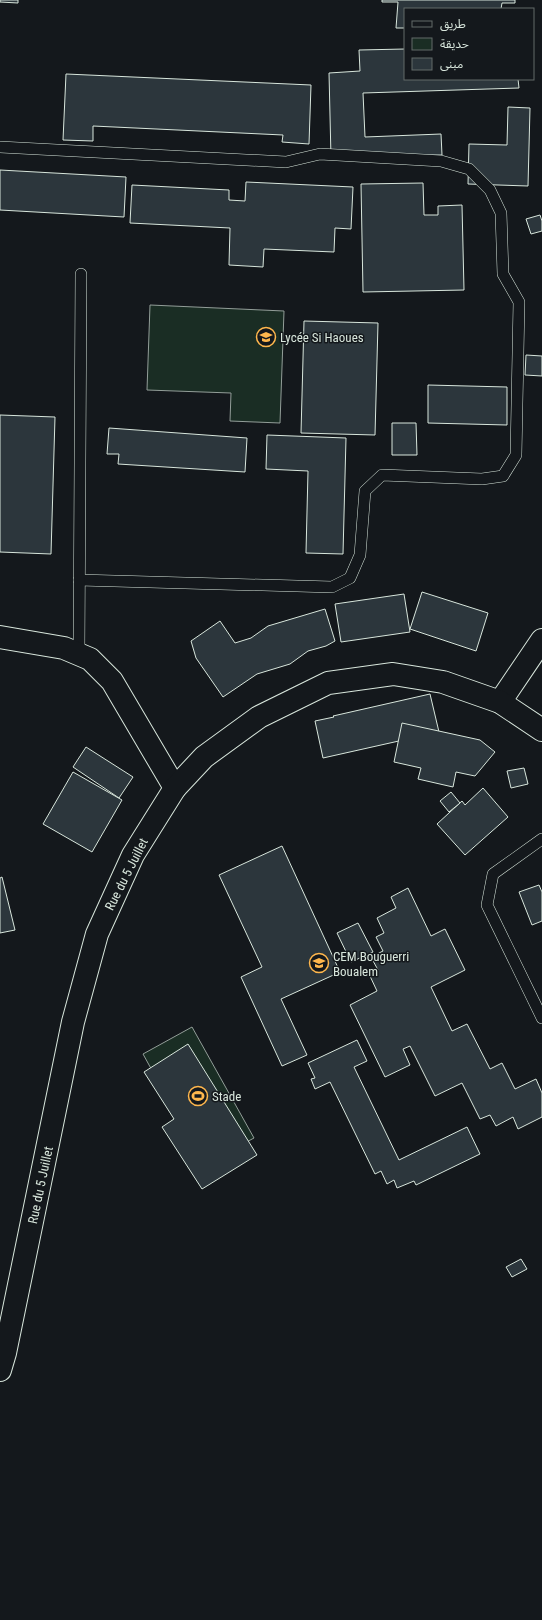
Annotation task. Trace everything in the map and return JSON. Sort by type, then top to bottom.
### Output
[{"type":"street","points":[[0,637],[64,648],[90,659],[112,681],[175,788]]},
{"type":"street","points":[[500,702],[542,640]]},
{"type":"street","name":"Rue du 5 Juillet","points":[[0,1370],[5,1353],[73,1022],[97,934],[133,856],[175,788],[204,757],[259,717],[328,684],[394,674],[443,682],[500,702],[542,730]]},
{"type":"lane","points":[[0,147],[286,162],[320,154],[441,161],[469,169],[490,190],[502,213],[503,274],[519,302],[516,455],[510,466],[503,476],[482,479],[382,475],[365,491],[360,555],[350,578],[332,588],[79,580]]},
{"type":"lane","points":[[79,654],[81,274]]},
{"type":"lane","points":[[542,839],[493,874],[487,905],[542,1018]]},
{"type":"green space","points":[[150,305],[284,311],[280,423],[230,421],[231,393],[147,390]]},
{"type":"green space","name":"Stade","points":[[192,1027],[254,1138],[204,1165],[143,1054]]},
{"type":"building","points":[[0,0],[18,0],[18,3],[0,2]]},
{"type":"building","points":[[382,0],[515,0],[515,3],[502,3],[501,8],[404,8],[404,28],[396,28],[398,2],[382,2]]},
{"type":"building","points":[[404,49],[404,80],[518,80],[519,88],[363,93],[365,137],[441,134],[442,155],[331,158],[329,73],[360,71],[359,50]]},
{"type":"building","points":[[66,74],[311,85],[309,144],[282,142],[283,135],[93,126],[93,141],[63,140]]},
{"type":"building","points":[[508,107],[530,108],[528,186],[468,184],[469,144],[507,145]]},
{"type":"building","points":[[0,170],[126,177],[124,217],[0,210]]},
{"type":"building","points":[[246,182],[353,187],[351,229],[335,228],[334,252],[264,249],[263,267],[229,265],[230,228],[130,223],[132,185],[229,190],[229,200],[245,201]]},
{"type":"building","points":[[423,183],[424,215],[438,215],[438,206],[462,205],[464,290],[363,292],[361,184]]},
{"type":"building","points":[[540,215],[542,221],[542,231],[531,234],[526,219]]},
{"type":"building","points":[[304,321],[378,323],[375,435],[301,433]]},
{"type":"building","points":[[526,355],[542,356],[542,376],[525,375]]},
{"type":"building","points":[[428,385],[507,387],[507,425],[428,423]]},
{"type":"building","points":[[0,415],[55,417],[51,554],[0,552]]},
{"type":"building","points":[[392,423],[416,423],[417,455],[392,455]]},
{"type":"building","points":[[109,428],[247,438],[245,472],[118,464],[119,454],[107,454]]},
{"type":"building","points":[[267,435],[346,438],[343,554],[306,553],[308,471],[266,469]]},
{"type":"building","points":[[422,592],[488,613],[476,651],[410,629]]},
{"type":"building","points":[[404,594],[410,632],[341,642],[335,604]]},
{"type":"building","points":[[325,609],[335,641],[326,646],[308,651],[290,664],[257,674],[223,697],[196,658],[191,641],[220,621],[235,643],[251,638],[268,626]]},
{"type":"building","points":[[430,694],[439,732],[323,758],[315,721]]},
{"type":"building","points":[[402,723],[480,740],[495,752],[475,776],[456,772],[453,787],[418,779],[421,768],[394,762]]},
{"type":"building","points":[[86,747],[133,777],[119,798],[73,767]]},
{"type":"building","points":[[524,768],[528,784],[511,788],[507,771]]},
{"type":"building","points":[[73,772],[122,800],[92,852],[43,824]]},
{"type":"building","points":[[483,788],[508,817],[465,855],[437,824],[462,801],[465,805]]},
{"type":"building","points":[[451,792],[460,803],[449,812],[440,801]]},
{"type":"building","points":[[282,846],[340,972],[281,999],[307,1055],[282,1066],[241,977],[262,967],[219,875]]},
{"type":"building","points":[[2,877],[15,930],[0,933],[0,878]]},
{"type":"building","points":[[539,885],[542,892],[542,921],[532,925],[519,892]]},
{"type":"building","points":[[408,888],[431,936],[445,929],[465,970],[431,987],[452,1031],[467,1024],[490,1069],[502,1063],[515,1089],[536,1079],[542,1093],[542,1117],[518,1129],[513,1117],[496,1126],[490,1115],[480,1119],[462,1083],[435,1096],[410,1046],[403,1049],[410,1065],[385,1077],[350,1005],[377,991],[369,974],[378,970],[371,957],[383,951],[376,937],[384,933],[377,918],[396,908],[391,897]]},
{"type":"building","points":[[358,923],[373,952],[351,962],[337,933]]},
{"type":"building","points":[[357,1040],[367,1061],[354,1067],[399,1160],[467,1127],[480,1154],[416,1185],[414,1181],[397,1188],[394,1180],[387,1184],[381,1171],[375,1174],[330,1082],[315,1089],[311,1079],[315,1078],[308,1063]]},
{"type":"building","name":"Stade","points":[[188,1044],[257,1155],[202,1189],[162,1127],[174,1119],[144,1072]]},
{"type":"building","points":[[521,1259],[527,1269],[512,1277],[506,1267]]},
{"type":"place","name":"Lycée Si Haoues","points":[[266,337]]},
{"type":"place","name":"CEM Bouguerri Boualem","points":[[319,963]]},
{"type":"place","name":"Stade","points":[[198,1096]]}]
